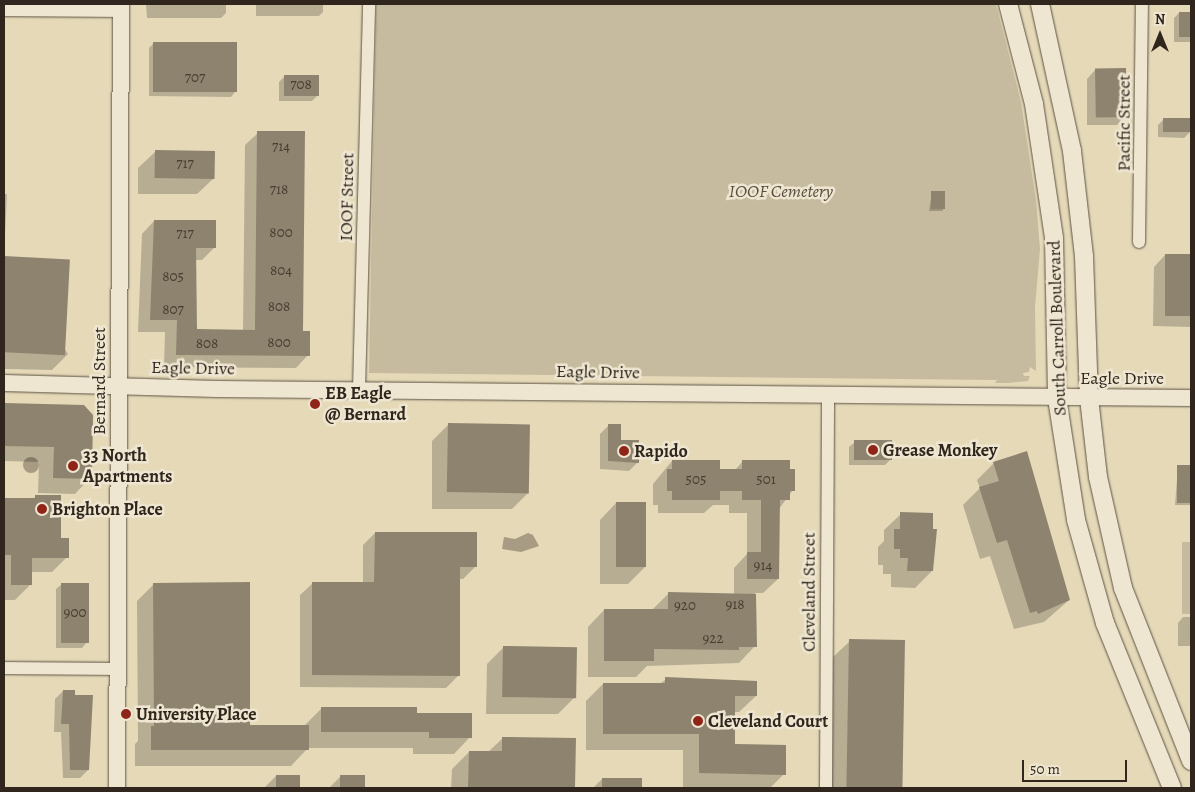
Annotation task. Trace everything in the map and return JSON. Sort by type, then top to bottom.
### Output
[{"type":"main road","name":"South Carroll Boulevard","points":[[1008,4],[1034,104],[1054,238],[1057,398],[1076,520],[1105,623],[1172,788]]},
{"type":"main road","name":"South Carroll Boulevard","points":[[1040,4],[1072,150],[1084,256],[1089,398],[1098,477],[1123,588],[1191,761]]},
{"type":"main road","points":[[1105,623],[1133,614]]},
{"type":"street","name":"IOOF Street","points":[[359,390],[369,4]]},
{"type":"street","name":"Pacific Street","points":[[1139,242],[1142,4]]},
{"type":"street","points":[[4,10],[121,7]]},
{"type":"street","name":"Bernard Street","points":[[117,788],[121,7]]},
{"type":"street","name":"Eagle Drive","points":[[4,383],[828,396],[1191,398]]},
{"type":"street","name":"Cleveland Street","points":[[826,788],[828,396]]},
{"type":"street","points":[[4,668],[117,669]]},
{"type":"green space","name":"IOOF Cemetery","points":[[376,4],[996,4],[1021,102],[1036,200],[1040,249],[1035,307],[1036,371],[1030,367],[1029,372],[1023,373],[1024,376],[1030,376],[1028,381],[1008,383],[995,383],[997,380],[369,373]]},
{"type":"green space","points":[[1182,542],[1191,542],[1191,614],[1182,614]]},
{"type":"shaded area","points":[[28,457],[34,457],[39,462],[37,471],[28,473],[23,468],[23,462]]},
{"type":"shaded area","points":[[528,533],[533,535],[539,546],[521,552],[502,549],[504,537],[515,539]]},
{"type":"building","points":[[1179,12],[1191,12],[1191,37],[1179,37]]},
{"type":"building","points":[[153,42],[237,42],[237,92],[153,92]]},
{"type":"building","points":[[1126,68],[1127,117],[1096,118],[1095,69]]},
{"type":"building","points":[[284,75],[319,75],[319,96],[284,96]]},
{"type":"building","points":[[1163,118],[1191,118],[1191,132],[1163,132]]},
{"type":"building","points":[[257,131],[305,131],[303,331],[310,331],[310,356],[176,355],[177,320],[150,320],[154,220],[216,220],[216,248],[196,248],[197,329],[255,330]]},
{"type":"building","points":[[155,150],[215,151],[215,179],[155,178]]},
{"type":"building","points":[[931,191],[945,191],[945,209],[931,209]]},
{"type":"building","points":[[1165,254],[1191,254],[1191,316],[1165,316]]},
{"type":"building","points":[[4,256],[70,259],[65,355],[4,352]]},
{"type":"building","name":"33 North Apartments","points":[[4,403],[84,405],[93,415],[92,479],[53,478],[54,447],[4,446]]},
{"type":"building","points":[[448,423],[530,424],[529,493],[447,492]]},
{"type":"building","name":"Rapido","points":[[608,424],[621,424],[621,440],[639,440],[639,463],[608,461]]},
{"type":"building","name":"Grease Monkey","points":[[854,440],[892,440],[892,460],[854,460]]},
{"type":"building","points":[[1027,451],[1070,600],[1038,614],[1037,611],[1030,613],[1007,540],[997,543],[979,487],[999,481],[993,462]]},
{"type":"building","points":[[672,460],[720,460],[720,469],[742,469],[742,460],[790,460],[790,469],[795,469],[795,491],[790,491],[790,500],[780,500],[779,579],[747,579],[747,552],[761,552],[761,500],[742,500],[742,491],[720,491],[720,500],[672,500],[672,491],[667,491],[667,469],[672,469]]},
{"type":"building","points":[[1177,465],[1191,465],[1191,503],[1177,503]]},
{"type":"building","points":[[35,495],[61,495],[61,538],[69,538],[69,558],[32,558],[32,585],[11,585],[11,555],[4,555],[4,498],[35,498]]},
{"type":"building","points":[[616,502],[646,502],[646,567],[616,567]]},
{"type":"building","points":[[900,512],[933,513],[933,529],[937,529],[933,571],[907,571],[908,558],[900,558],[900,549],[894,549],[894,529],[900,529]]},
{"type":"building","points":[[375,532],[477,532],[477,567],[460,567],[460,676],[312,675],[312,582],[374,582]]},
{"type":"building","points":[[250,582],[250,725],[309,725],[309,750],[151,750],[151,726],[154,726],[153,583]]},
{"type":"building","points":[[61,583],[89,583],[89,643],[61,643]]},
{"type":"building","points":[[668,592],[756,594],[757,647],[739,647],[739,650],[654,649],[654,661],[604,661],[604,609],[668,609]]},
{"type":"building","points":[[849,639],[905,640],[902,788],[846,788]]},
{"type":"building","points":[[503,646],[577,647],[576,698],[502,697]]},
{"type":"building","points":[[665,677],[757,681],[757,696],[735,696],[735,744],[786,745],[786,775],[699,773],[699,734],[603,734],[603,683],[665,683]]},
{"type":"building","points":[[63,690],[75,690],[75,695],[93,695],[89,770],[70,770],[69,724],[61,724]]},
{"type":"building","points":[[321,707],[417,707],[417,713],[472,713],[472,738],[429,738],[429,732],[321,732]]},
{"type":"building","points":[[502,737],[576,738],[575,788],[468,788],[469,751],[502,751]]},
{"type":"building","points":[[276,775],[300,775],[300,788],[276,788]]},
{"type":"building","points":[[340,775],[365,775],[365,788],[340,788]]},
{"type":"building","points":[[602,778],[642,778],[642,788],[602,788]]},
{"type":"place","name":"EB Eagle @ Bernard","points":[[315,404]]},
{"type":"place","name":"Grease Monkey","points":[[873,450]]},
{"type":"place","name":"Rapido","points":[[624,451]]},
{"type":"place","name":"33 North Apartments","points":[[73,466]]},
{"type":"place","name":"Brighton Place","points":[[42,509]]},
{"type":"place","name":"University Place","points":[[126,714]]},
{"type":"place","name":"Cleveland Court","points":[[698,721]]}]
